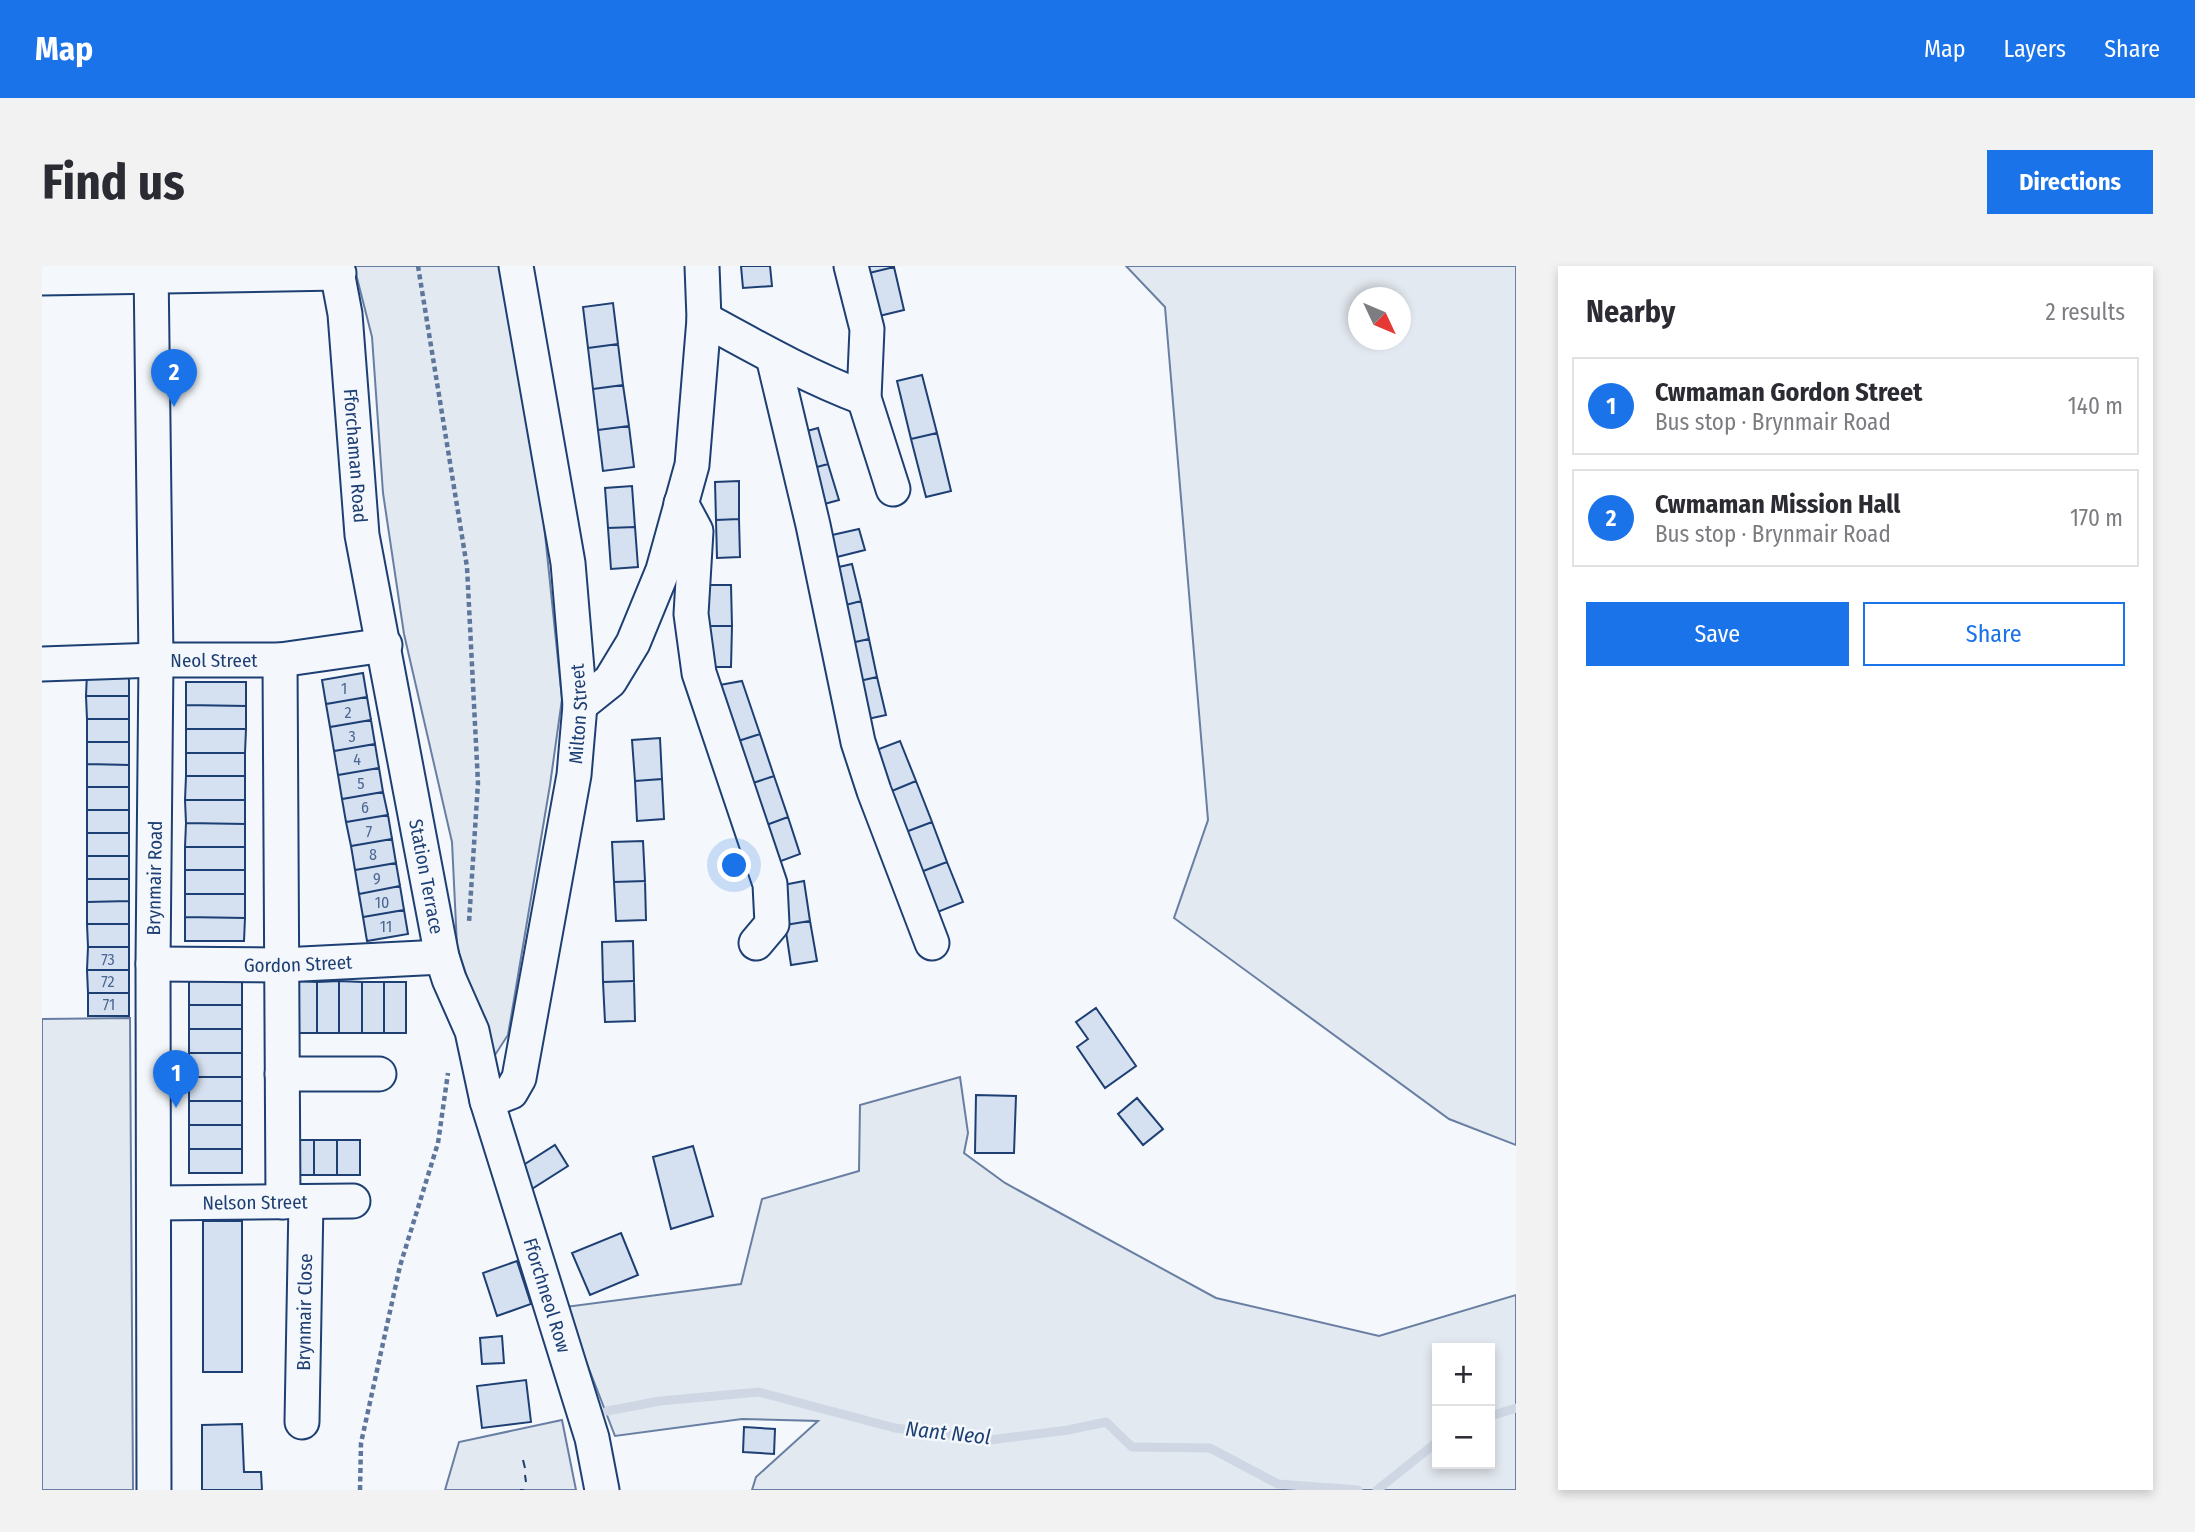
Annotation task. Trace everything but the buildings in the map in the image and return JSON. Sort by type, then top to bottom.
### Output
[{"type":"street","name":"Milton Street","points":[[487,1101],[511,1092],[519,1079],[574,775],[580,705],[568,563],[516,266]]},
{"type":"street","points":[[580,705],[610,681],[633,643],[663,570],[692,465],[705,319],[702,266]]},
{"type":"street","points":[[850,266],[867,330],[864,398],[893,489]]},
{"type":"street","points":[[42,278],[151,271],[337,269]]},
{"type":"street","name":"Fforchaman Road","points":[[337,269],[345,314],[362,535],[385,645]]},
{"type":"street","name":"Brynmair Road","points":[[151,271],[156,660],[153,964],[154,1490]]},
{"type":"street","points":[[705,319],[773,358],[824,383],[864,398]]},
{"type":"street","points":[[773,358],[813,525],[858,742],[932,943]]},
{"type":"street","points":[[681,503],[696,531],[691,614],[699,673],[770,884],[772,925],[756,943]]},
{"type":"street","name":"Neol Street","points":[[42,664],[280,660],[385,645]]},
{"type":"street","name":"Station Terrace","points":[[385,645],[442,957],[472,1031],[487,1101]]},
{"type":"street","name":"Brynmair Close","points":[[280,660],[282,1074],[295,1202],[302,1422]]},
{"type":"street","name":"Gordon Street","points":[[153,964],[282,965],[442,957]]},
{"type":"street","points":[[282,1074],[379,1074]]},
{"type":"street","name":"Fforchneol Row","points":[[487,1101],[592,1438],[602,1490]]},
{"type":"street","name":"Nelson Street","points":[[155,1203],[353,1201]]},
{"type":"shaded area","points":[[354,266],[508,266],[538,466],[562,699],[508,1035],[493,1058],[457,946],[452,842],[404,634],[383,493],[372,337]]},
{"type":"shaded area","points":[[1126,266],[1516,266],[1516,1145],[1449,1119],[1174,918],[1208,820],[1165,307]]},
{"type":"shaded area","points":[[130,1018],[133,1490],[42,1490],[42,1019]]},
{"type":"shaded area","points":[[960,1077],[968,1133],[964,1153],[1005,1183],[1216,1298],[1379,1336],[1516,1295],[1516,1490],[752,1490],[756,1477],[818,1421],[742,1419],[615,1436],[565,1307],[741,1284],[762,1199],[859,1171],[860,1105]]},
{"type":"shaded area","points":[[562,1420],[576,1490],[445,1490],[459,1442]]},
{"type":"waterway","name":"Nant Neol","points":[[607,1411],[660,1401],[759,1392],[895,1428],[990,1440],[1106,1422],[1132,1447],[1210,1448],[1278,1484],[1358,1490]]},
{"type":"waterway","name":"Nant Neol","points":[[1495,1414],[1516,1408]]},
{"type":"waterway","name":"Nant Neol","points":[[1377,1490],[1432,1446]]},
{"type":"fence","points":[[523,1460],[525,1468]]},
{"type":"fence","points":[[525,1475],[526,1482]]},
{"type":"place","name":"Cwmaman Mission Hall","points":[[174,407]]},
{"type":"place","name":"Cwmaman Gordon Street","points":[[176,1108]]}]
